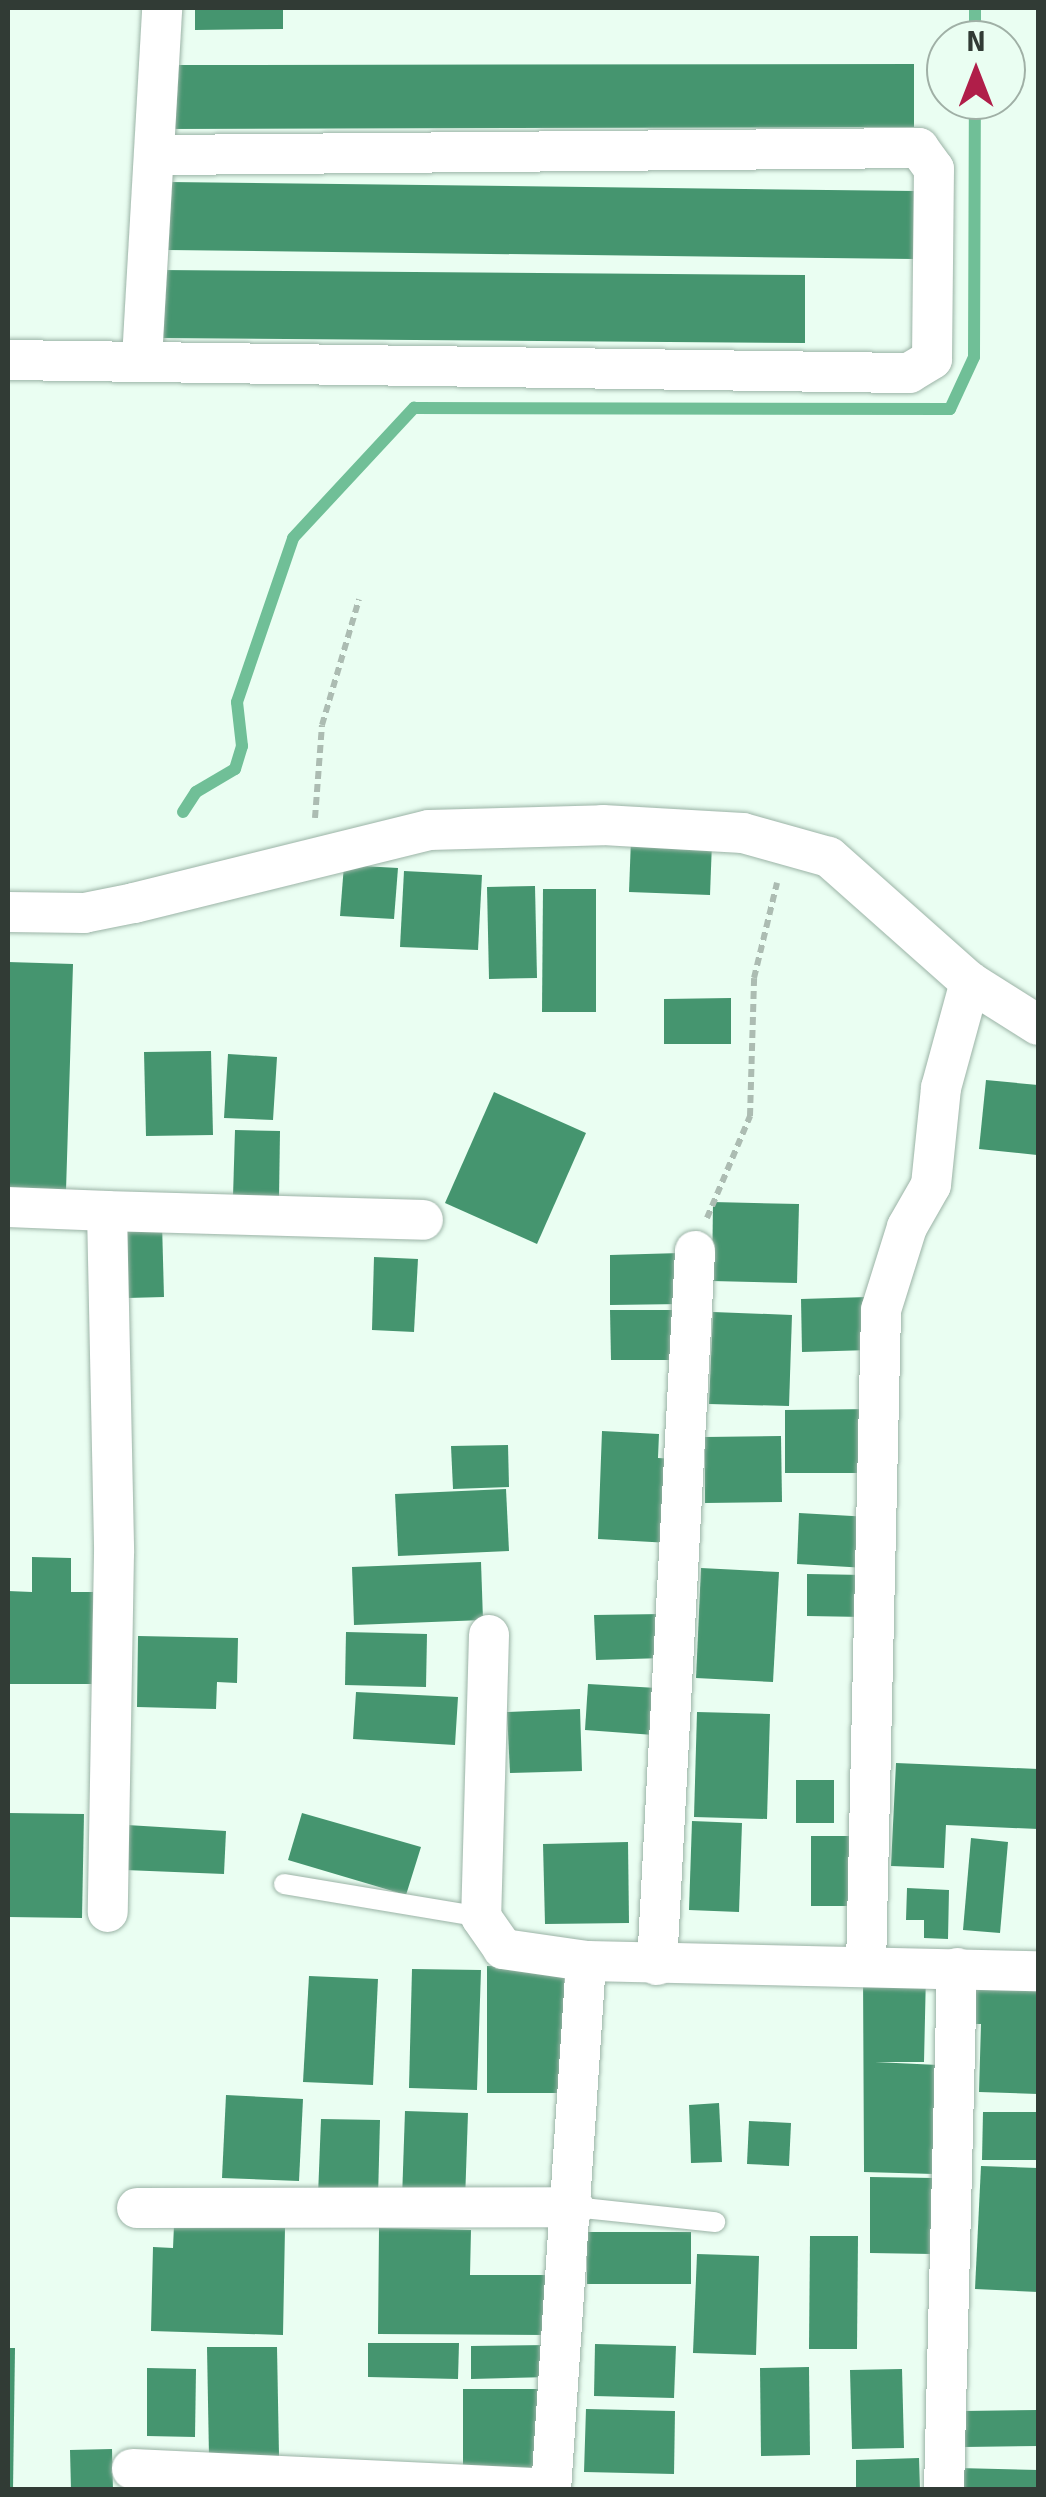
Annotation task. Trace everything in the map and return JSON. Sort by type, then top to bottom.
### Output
[{"type":"street","points":[[142,359],[158,155],[162,8]]},
{"type":"street","points":[[8,360],[909,372],[932,358],[934,169],[919,148],[158,155]]},
{"type":"street","points":[[8,912],[84,913],[428,830],[603,825],[743,834],[829,857],[970,982],[1038,1025]]},
{"type":"street","points":[[866,1967],[881,1310],[907,1226],[931,1185],[941,1088],[970,982]]},
{"type":"street","points":[[8,1206],[422,1220]]},
{"type":"street","points":[[107,1210],[114,1553],[108,1912]]},
{"type":"street","points":[[657,1965],[694,1250]]},
{"type":"street","points":[[489,1635],[481,1917],[504,1949],[586,1961],[657,1965],[1038,1970]]},
{"type":"street","points":[[132,2469],[552,2489],[574,2207],[586,1961]]},
{"type":"street","points":[[944,2490],[957,1968]]},
{"type":"street","points":[[137,2208],[574,2207]]},
{"type":"lane","points":[[284,1884],[481,1917]]},
{"type":"lane","points":[[574,2207],[715,2222]]},
{"type":"path","points":[[314,859],[322,725],[359,599]]},
{"type":"path","points":[[694,1250],[750,1116],[754,978],[768,903],[794,845]]},
{"type":"building","points":[[195,8],[283,8],[283,29],[195,30]]},
{"type":"building","points":[[914,64],[914,127],[164,129],[164,65]]},
{"type":"building","points":[[169,182],[915,191],[914,259],[168,250]]},
{"type":"building","points":[[159,270],[805,275],[805,343],[158,338]]},
{"type":"building","points":[[631,839],[712,842],[710,895],[629,892]]},
{"type":"building","points":[[344,865],[398,868],[394,919],[340,916]]},
{"type":"building","points":[[404,871],[482,875],[478,950],[400,947]]},
{"type":"building","points":[[535,886],[537,978],[489,979],[487,887]]},
{"type":"building","points":[[543,889],[596,889],[596,1012],[542,1012]]},
{"type":"building","points":[[8,962],[73,964],[66,1191],[8,1189]]},
{"type":"building","points":[[731,998],[731,1044],[664,1044],[664,999]]},
{"type":"building","points":[[211,1051],[213,1135],[146,1136],[144,1052]]},
{"type":"building","points":[[228,1054],[277,1057],[273,1120],[224,1118]]},
{"type":"building","points":[[986,1080],[1038,1085],[1037,1155],[979,1149]]},
{"type":"building","points":[[494,1092],[586,1133],[537,1244],[445,1203]]},
{"type":"building","points":[[235,1130],[280,1131],[279,1198],[233,1197]]},
{"type":"building","points":[[713,1202],[799,1204],[797,1283],[712,1281]]},
{"type":"building","points":[[125,1223],[162,1223],[164,1297],[127,1298]]},
{"type":"building","points":[[681,1253],[682,1304],[610,1305],[610,1255]]},
{"type":"building","points":[[374,1257],[418,1259],[414,1332],[372,1330]]},
{"type":"building","points":[[868,1297],[870,1350],[802,1352],[801,1299]]},
{"type":"building","points":[[610,1310],[677,1310],[677,1360],[611,1360]]},
{"type":"building","points":[[713,1312],[792,1315],[789,1406],[709,1404]]},
{"type":"building","points":[[874,1409],[875,1473],[785,1473],[785,1410]]},
{"type":"building","points":[[602,1431],[659,1434],[658,1458],[675,1459],[670,1543],[598,1539]]},
{"type":"building","points":[[781,1436],[782,1502],[705,1503],[705,1437]]},
{"type":"building","points":[[508,1445],[509,1487],[453,1489],[451,1446]]},
{"type":"building","points":[[506,1489],[509,1551],[398,1556],[395,1494]]},
{"type":"building","points":[[799,1513],[870,1517],[867,1568],[797,1564]]},
{"type":"building","points":[[32,1557],[71,1558],[71,1592],[93,1592],[92,1684],[8,1684],[8,1591],[32,1592]]},
{"type":"building","points":[[481,1562],[483,1620],[354,1625],[352,1567]]},
{"type":"building","points":[[701,1568],[779,1572],[773,1682],[696,1678]]},
{"type":"building","points":[[807,1574],[865,1575],[864,1617],[807,1616]]},
{"type":"building","points":[[663,1614],[664,1658],[596,1660],[594,1615]]},
{"type":"building","points":[[346,1632],[427,1634],[426,1687],[345,1685]]},
{"type":"building","points":[[138,1636],[238,1638],[237,1683],[217,1682],[216,1709],[137,1707]]},
{"type":"building","points":[[588,1684],[657,1688],[654,1735],[585,1730]]},
{"type":"building","points":[[356,1692],[458,1697],[455,1745],[353,1739]]},
{"type":"building","points":[[580,1709],[582,1771],[510,1773],[507,1712]]},
{"type":"building","points":[[697,1712],[770,1714],[767,1819],[694,1817]]},
{"type":"building","points":[[896,1763],[1038,1769],[1038,1829],[946,1825],[944,1868],[891,1866]]},
{"type":"building","points":[[796,1780],[834,1780],[834,1823],[796,1823]]},
{"type":"building","points":[[8,1813],[84,1814],[82,1918],[8,1917]]},
{"type":"building","points":[[302,1813],[421,1847],[406,1895],[288,1860]]},
{"type":"building","points":[[692,1821],[742,1823],[739,1912],[689,1910]]},
{"type":"building","points":[[127,1825],[226,1831],[224,1874],[125,1870]]},
{"type":"building","points":[[811,1836],[850,1836],[850,1906],[811,1906]]},
{"type":"building","points":[[971,1838],[1008,1842],[1000,1933],[963,1930]]},
{"type":"building","points":[[628,1842],[629,1923],[545,1924],[543,1844]]},
{"type":"building","points":[[907,1888],[949,1890],[948,1939],[924,1938],[924,1920],[906,1920]]},
{"type":"building","points":[[564,1965],[564,2093],[487,2093],[487,1966]]},
{"type":"building","points":[[412,1969],[481,1970],[477,2090],[409,2088]]},
{"type":"building","points":[[863,1972],[926,1973],[924,2062],[875,2062],[938,2065],[934,2174],[864,2172]]},
{"type":"building","points":[[309,1976],[378,1979],[373,2085],[303,2082]]},
{"type":"building","points":[[973,1979],[1038,1980],[1038,2094],[979,2092],[981,2024],[971,2024]]},
{"type":"building","points":[[226,2095],[303,2099],[299,2181],[222,2178]]},
{"type":"building","points":[[719,2103],[722,2162],[691,2163],[689,2105]]},
{"type":"building","points":[[405,2111],[468,2113],[465,2201],[402,2199]]},
{"type":"building","points":[[983,2112],[1038,2112],[1038,2160],[982,2160]]},
{"type":"building","points":[[321,2119],[380,2120],[378,2198],[318,2196]]},
{"type":"building","points":[[749,2121],[791,2123],[789,2166],[747,2164]]},
{"type":"building","points":[[981,2166],[1038,2168],[1038,2292],[975,2289]]},
{"type":"building","points":[[870,2177],[933,2178],[932,2254],[870,2253]]},
{"type":"building","points":[[174,2225],[285,2228],[283,2335],[151,2331],[153,2247],[173,2248]]},
{"type":"building","points":[[379,2228],[471,2230],[470,2275],[547,2275],[547,2335],[378,2334]]},
{"type":"building","points":[[587,2232],[691,2232],[691,2284],[587,2284]]},
{"type":"building","points":[[810,2236],[858,2236],[857,2349],[809,2349]]},
{"type":"building","points":[[697,2254],[759,2256],[756,2355],[693,2353]]},
{"type":"building","points":[[368,2343],[459,2343],[458,2379],[368,2377]]},
{"type":"building","points":[[595,2344],[676,2346],[674,2398],[594,2396]]},
{"type":"building","points":[[549,2345],[550,2377],[471,2379],[471,2346]]},
{"type":"building","points":[[207,2347],[277,2347],[279,2456],[209,2457]]},
{"type":"building","points":[[8,2348],[15,2348],[13,2490],[8,2490]]},
{"type":"building","points":[[809,2367],[810,2455],[761,2456],[760,2368]]},
{"type":"building","points":[[147,2368],[196,2369],[195,2437],[147,2436]]},
{"type":"building","points":[[902,2369],[904,2448],[852,2449],[850,2370]]},
{"type":"building","points":[[463,2389],[547,2389],[547,2469],[463,2469]]},
{"type":"building","points":[[586,2409],[675,2411],[674,2474],[584,2472]]},
{"type":"building","points":[[1038,2410],[1038,2446],[964,2447],[963,2411]]},
{"type":"building","points":[[112,2449],[113,2490],[71,2490],[70,2450]]},
{"type":"building","points":[[919,2458],[920,2490],[856,2490],[856,2460]]},
{"type":"building","points":[[958,2468],[1038,2470],[1038,2490],[957,2490]]},
{"type":"waterway","points":[[975,8],[975,20]]},
{"type":"waterway","points":[[183,812],[196,792],[235,769],[242,746],[237,702],[293,538],[414,408],[950,409],[974,357],[975,120]]}]
